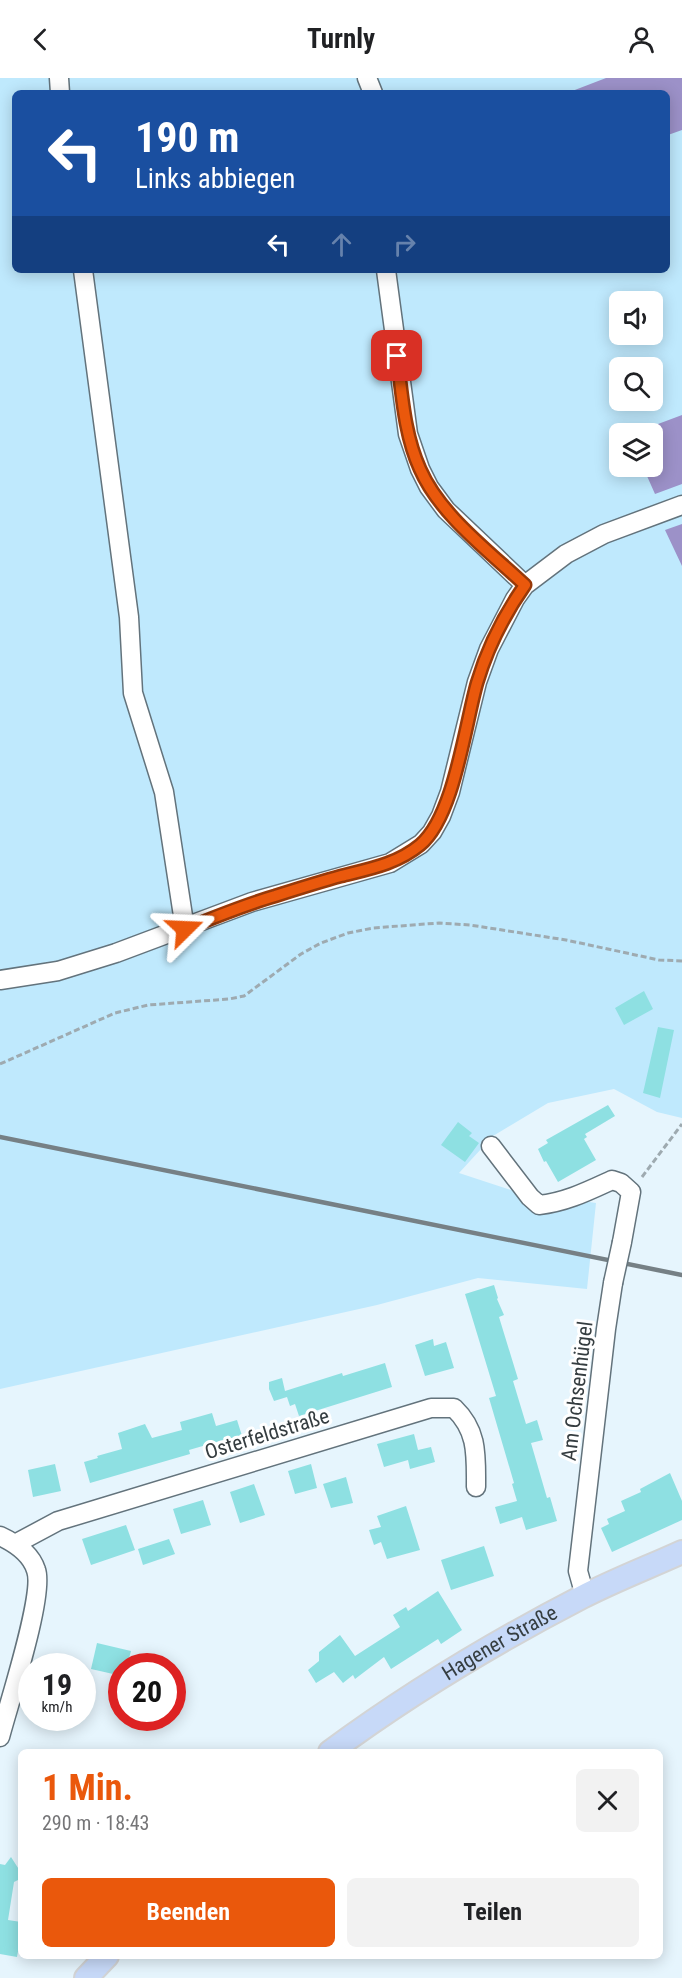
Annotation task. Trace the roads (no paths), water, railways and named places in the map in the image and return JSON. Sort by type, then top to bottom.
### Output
[{"type":"main road","name":"Hagener Straße","points":[[334,1749],[430,1684],[527,1626],[585,1596],[682,1552]]},
{"type":"main road","points":[[86,1978],[104,1959]]},
{"type":"street","points":[[83,273],[129,617],[133,693],[164,792],[185,929]]},
{"type":"street","points":[[386,273],[408,434],[420,469],[429,487],[446,510],[525,585]]},
{"type":"street","points":[[0,980],[58,971],[185,929],[252,903],[390,863],[421,844],[432,832],[441,816],[450,792],[477,682],[489,649],[515,599],[525,585],[566,554],[604,534],[682,505]]},
{"type":"street","name":"Am Ochsenhügel","points":[[491,1146],[530,1197],[539,1205],[578,1196],[612,1180],[621,1183],[631,1192],[606,1329],[578,1571],[585,1596]]},
{"type":"street","name":"Osterfeldstraße","points":[[8,1540],[58,1521],[431,1408],[454,1408],[466,1419],[476,1447],[476,1487]]},
{"type":"street","points":[[0,1737],[32,1619],[38,1584],[34,1564],[8,1540]]},
{"type":"railway","points":[[0,1137],[682,1275]]}]
